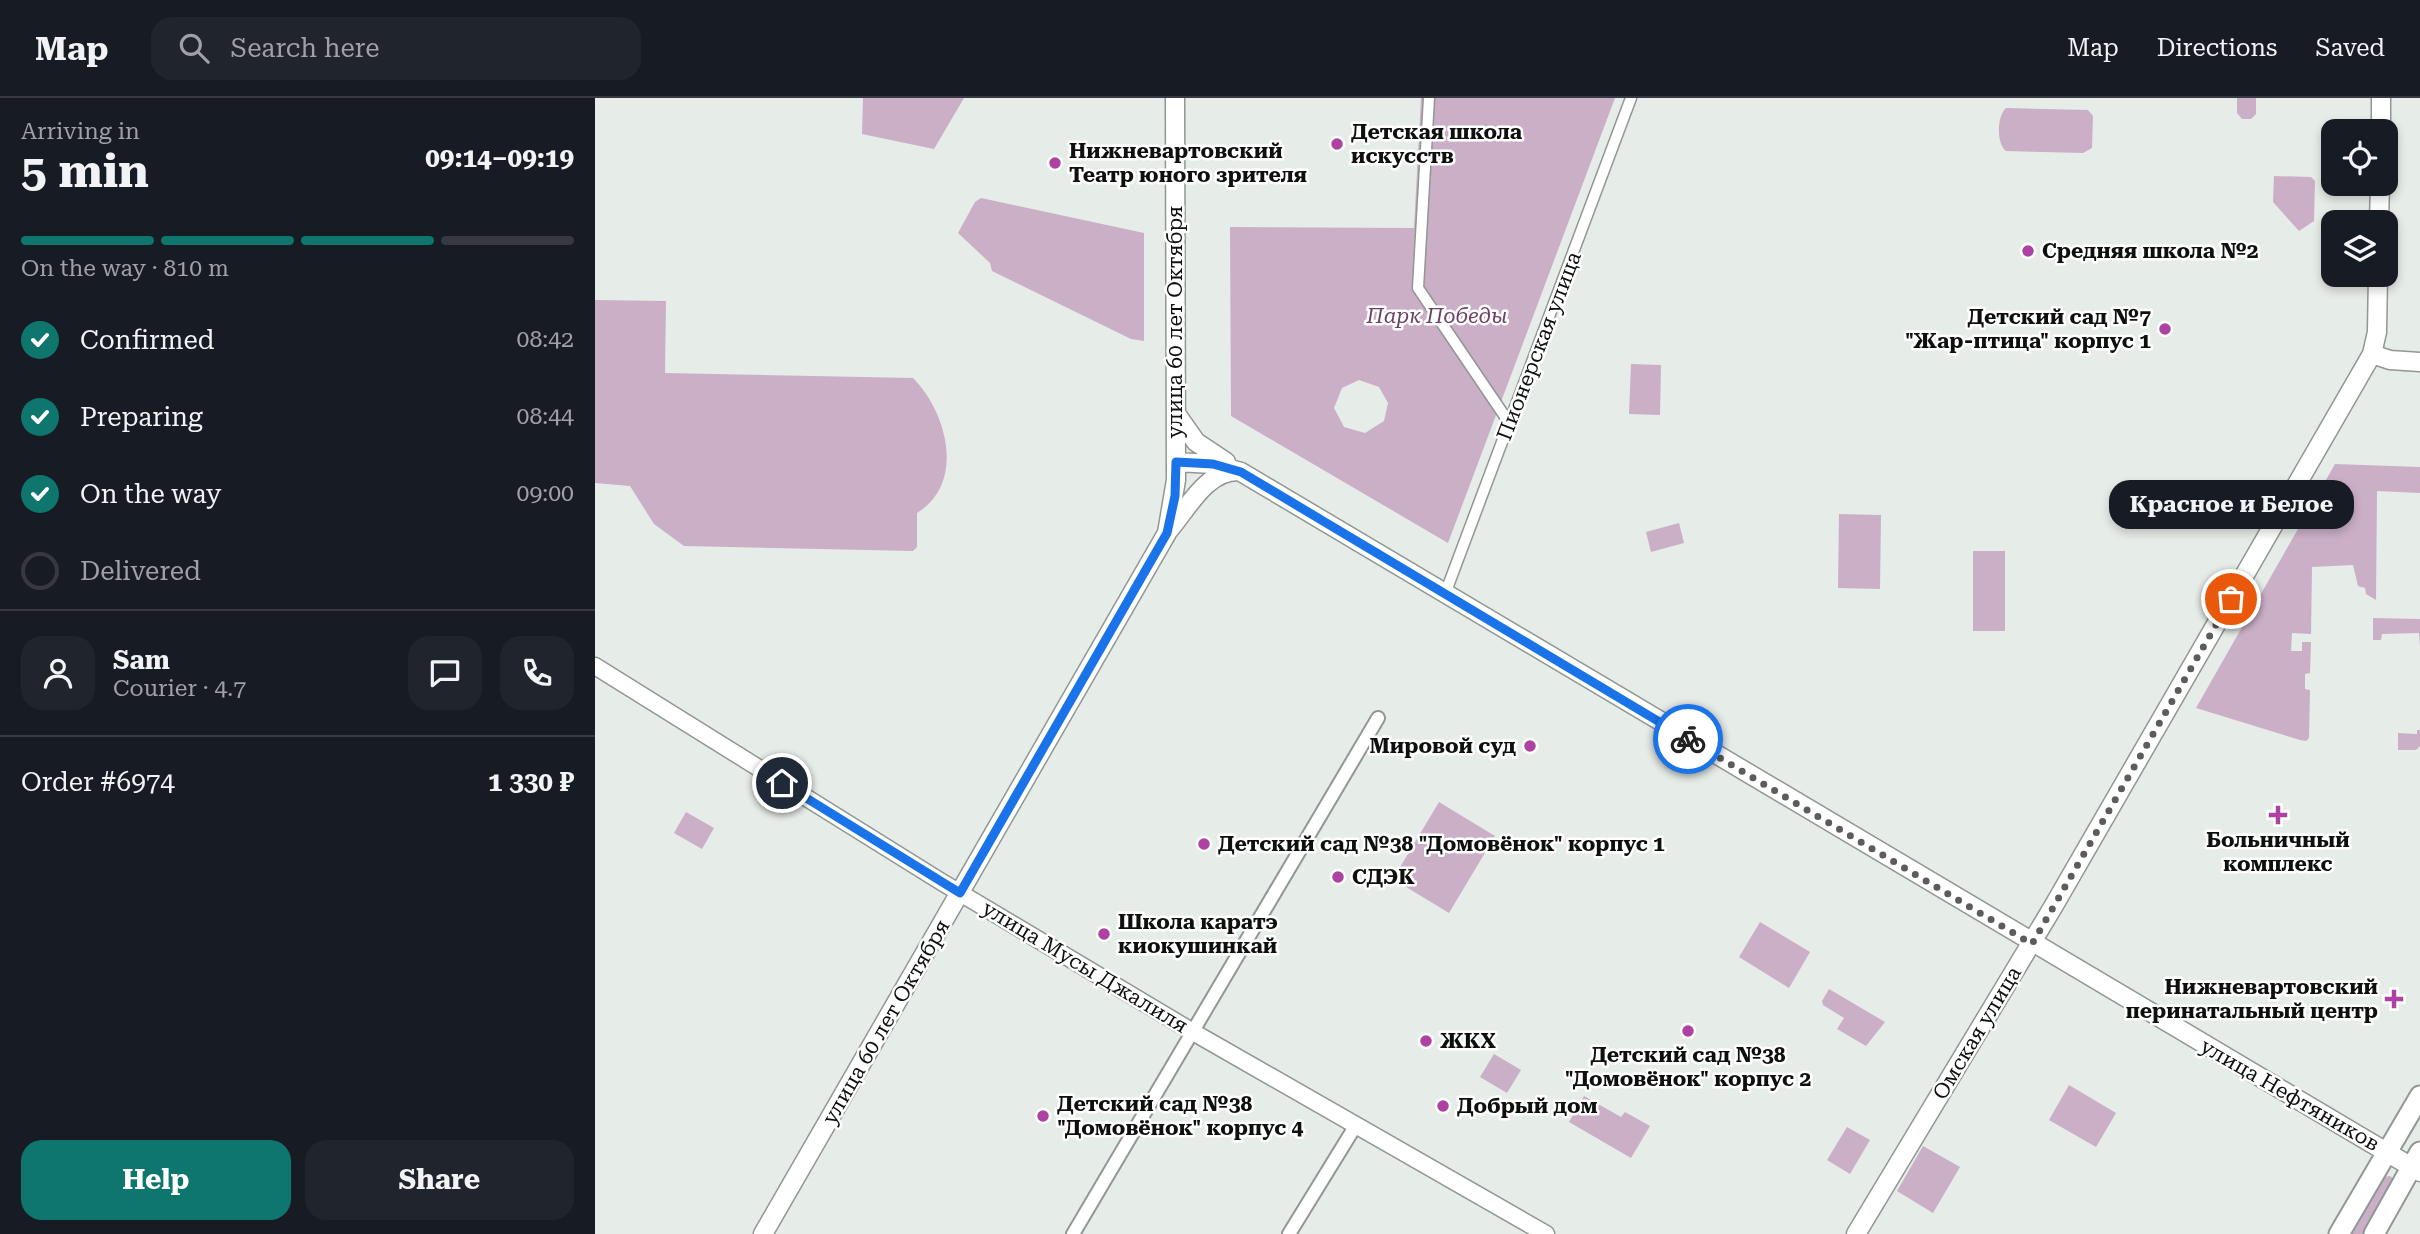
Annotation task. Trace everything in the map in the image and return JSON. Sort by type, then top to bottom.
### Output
[{"type":"main road","name":"улица 60 лет Октября","points":[[763,1234],[1167,533],[1175,496],[1176,462],[1175,98]]},
{"type":"main road","points":[[2381,119],[2382,98]]},
{"type":"main road","name":"Омская улица","points":[[1856,1234],[2032,944],[2372,354],[2377,332],[2378,287]]},
{"type":"main road","points":[[2372,354],[2390,360],[2420,362]]},
{"type":"main road","points":[[1175,406],[1183,426],[1196,442],[1241,472]]},
{"type":"main road","name":"улица Нефтяников","points":[[1176,462],[1213,464],[1241,472],[2032,944],[2387,1152],[2417,1164]]},
{"type":"main road","points":[[1167,533],[1209,481],[1218,475],[1241,472]]},
{"type":"main road","points":[[2339,1234],[2420,1096]]},
{"type":"main road","points":[[2374,1234],[2417,1164]]},
{"type":"street","points":[[1429,98],[1418,288],[1481,385],[1510,424]]},
{"type":"street","name":"Пионерская улица","points":[[1445,594],[1631,98]]},
{"type":"street","name":"улица Мусы Джалиля","points":[[595,666],[960,893],[1193,1032],[1546,1234]]},
{"type":"street","points":[[595,677],[634,689]]},
{"type":"street","points":[[1073,1234],[1378,718]]},
{"type":"street","points":[[1289,1234],[1356,1125]]},
{"type":"green space","points":[[863,98],[964,98],[934,149],[862,134]]},
{"type":"green space","name":"Парк Победы","points":[[1421,98],[1615,98],[1448,543],[1231,416],[1230,227],[1414,228]],"holes":[[[1359,380],[1379,387],[1388,403],[1384,421],[1365,433],[1344,427],[1334,408],[1342,388]]]},
{"type":"green space","points":[[2237,98],[2256,98],[2256,114],[2251,119],[2242,119],[2237,113]]},
{"type":"green space","points":[[2006,108],[2088,110],[2093,116],[2092,148],[2083,153],[2006,151],[1999,130]]},
{"type":"green space","points":[[2274,176],[2311,177],[2315,181],[2314,221],[2299,231],[2273,202]]},
{"type":"green space","points":[[981,198],[1144,233],[1144,341],[1131,339],[992,271],[990,263],[958,233],[975,202]]},
{"type":"green space","points":[[595,300],[666,301],[665,373],[913,378],[935,409],[946,447],[942,484],[932,500],[917,513],[917,547],[913,551],[684,546],[654,524],[630,486],[595,483]]},
{"type":"green space","points":[[1631,364],[1661,365],[1660,415],[1629,414]]},
{"type":"green space","points":[[2335,464],[2420,467],[2420,493],[2377,491],[2376,600],[2366,594],[2365,588],[2358,586],[2353,565],[2312,567],[2311,634],[2292,633],[2291,651],[2302,651],[2302,642],[2311,642],[2310,673],[2305,674],[2305,689],[2310,690],[2309,738],[2306,741],[2300,740],[2196,708]]},
{"type":"green space","points":[[1839,514],[1881,515],[1880,589],[1838,588]]},
{"type":"green space","points":[[1679,523],[1684,543],[1651,552],[1646,532]]},
{"type":"green space","points":[[1973,551],[2005,551],[2005,631],[1973,631]]},
{"type":"green space","points":[[2373,618],[2420,619],[2420,647],[2419,633],[2382,634],[2381,640],[2373,640]]},
{"type":"green space","points":[[2417,730],[2420,730],[2420,746],[2416,750],[2398,750],[2398,733],[2417,734]]},
{"type":"green space","points":[[1439,802],[1495,836],[1449,913],[1393,879]]},
{"type":"green space","points":[[686,812],[714,828],[702,849],[674,833]]},
{"type":"green space","points":[[1760,922],[1810,952],[1789,988],[1739,957]]},
{"type":"green space","points":[[1829,989],[1885,1022],[1866,1046],[1837,1029],[1844,1018],[1823,1005],[1822,1001]]},
{"type":"green space","points":[[1494,1054],[1521,1070],[1507,1093],[1480,1077]]},
{"type":"green space","points":[[2069,1085],[2116,1113],[2096,1147],[2049,1120]]},
{"type":"green space","points":[[1584,1096],[1621,1117],[1625,1112],[1650,1126],[1631,1158],[1569,1122]]},
{"type":"green space","points":[[1847,1127],[1870,1140],[1850,1174],[1827,1160]]},
{"type":"green space","points":[[1923,1146],[1960,1167],[1933,1213],[1897,1191]]},
{"type":"green space","points":[[2390,1176],[2395,1180],[2367,1234],[2352,1234],[2384,1177]]},
{"type":"way so far","points":[[1688,739],[2032,944],[2231,599]]},
{"type":"place","name":"Детская школа искусств","points":[[1337,144]]},
{"type":"place","name":"Нижневартовский Театр юного зрителя","points":[[1055,163]]},
{"type":"place","name":"Средняя школа №2","points":[[2028,251]]},
{"type":"place","name":"Детский сад №7 \"Жар-птица\" корпус 1","points":[[2165,329]]},
{"type":"place","name":"Красное и Белое","points":[[2231,599]]},
{"type":"place","name":"Мировой суд","points":[[1530,746]]},
{"type":"place","name":"Больничный комплекс","points":[[2278,815]]},
{"type":"place","name":"Детский сад №38 \"Домовёнок\" корпус 1","points":[[1204,844]]},
{"type":"place","name":"СДЭК","points":[[1338,877]]},
{"type":"place","name":"Школа каратэ киокушинкай","points":[[1104,934]]},
{"type":"place","name":"Нижневартовский перинатальный центр","points":[[2394,999]]},
{"type":"place","name":"Детский сад №38 \"Домовёнок\" корпус 2","points":[[1688,1031]]},
{"type":"place","name":"ЖКХ","points":[[1426,1041]]},
{"type":"place","name":"Добрый дом","points":[[1443,1106]]},
{"type":"place","name":"Детский сад №38 \"Домовёнок\" корпус 4","points":[[1043,1116]]},
{"type":"route","points":[[782,783],[960,893],[1167,533],[1175,496],[1176,462],[1222,465],[1241,472],[1688,739]]}]
